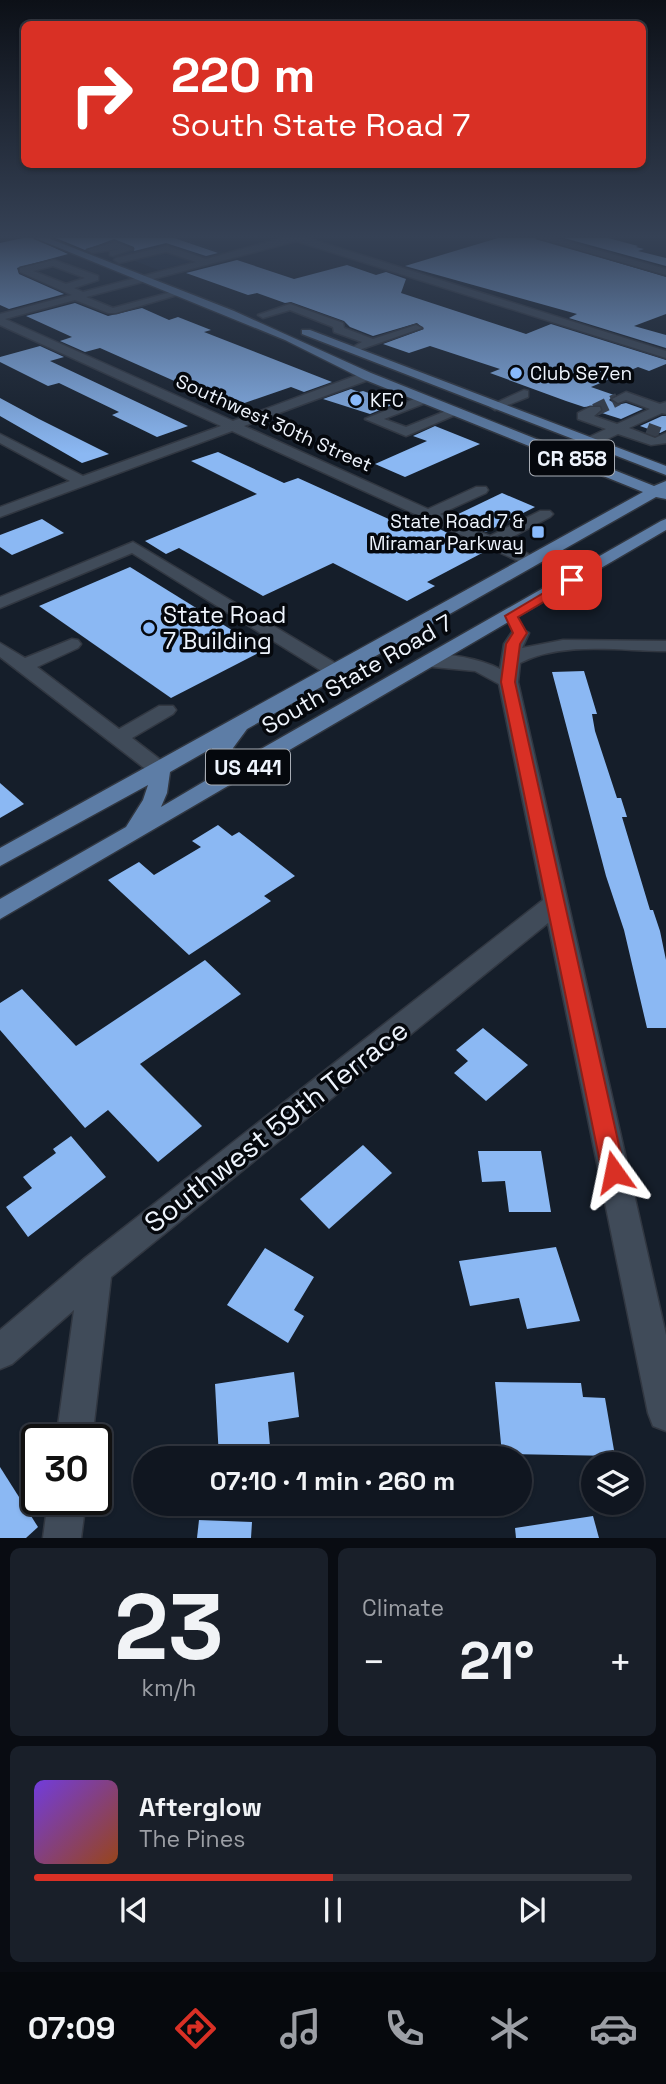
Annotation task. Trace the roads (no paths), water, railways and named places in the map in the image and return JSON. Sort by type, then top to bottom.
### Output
[{"type":"main road","name":"CR 858","points":[[220,310],[289,338],[367,376],[662,491]]},
{"type":"main road","name":"CR 858","points":[[250,310],[666,471]]},
{"type":"main road","name":"South State Road 7","points":[[0,858],[531,561],[662,491]]},
{"type":"main road","name":"South State Road 7","points":[[0,910],[433,661],[516,624],[666,524]]},
{"type":"main road","points":[[216,785],[214,770],[217,756],[226,740],[243,722]]},
{"type":"main road","points":[[134,832],[156,798],[160,784],[159,769]]},
{"type":"street","points":[[0,319],[32,310]]},
{"type":"street","points":[[264,315],[281,310]]},
{"type":"street","points":[[298,310],[339,325],[338,330],[372,342]]},
{"type":"street","points":[[497,313],[506,310]]},
{"type":"street","points":[[523,310],[666,355]]},
{"type":"street","name":"Southwest 30th Street","points":[[0,319],[531,561]]},
{"type":"street","points":[[351,350],[416,328]]},
{"type":"street","points":[[0,512],[367,376]]},
{"type":"street","points":[[495,406],[524,394]]},
{"type":"street","points":[[618,400],[626,396],[653,423]]},
{"type":"street","points":[[424,399],[372,419],[406,432],[456,412]]},
{"type":"street","points":[[595,410],[583,416],[653,423]]},
{"type":"street","points":[[590,442],[653,423]]},
{"type":"street","points":[[0,438],[82,482]]},
{"type":"street","points":[[429,514],[481,490]]},
{"type":"street","points":[[491,542],[545,514]]},
{"type":"street","points":[[0,603],[133,547],[335,671]]},
{"type":"street","points":[[516,624],[534,641],[553,646]]},
{"type":"street","points":[[516,624],[510,671],[555,904],[666,1412]]},
{"type":"street","points":[[24,666],[72,644]]},
{"type":"street","points":[[510,671],[526,651],[553,646],[666,646]]},
{"type":"street","points":[[0,648],[159,769]]},
{"type":"street","points":[[433,661],[510,671]]},
{"type":"street","points":[[119,737],[166,710]]},
{"type":"street","name":"Southwest 59th Terrace","points":[[0,1352],[96,1269],[555,904]]},
{"type":"street","points":[[76,1424],[96,1269]]},
{"type":"street","points":[[62,1538],[64,1515]]},
{"type":"tunnel","points":[[595,410],[618,399]]},
{"type":"tunnel","points":[[647,429],[660,434]]},
{"type":"place","name":"Club Se7en","points":[[516,373]]},
{"type":"place","name":"KFC","points":[[356,400]]},
{"type":"place","name":"State Road 7 & Miramar Parkway","points":[[538,532]]},
{"type":"place","name":"State Road 7 Building","points":[[149,628]]}]
